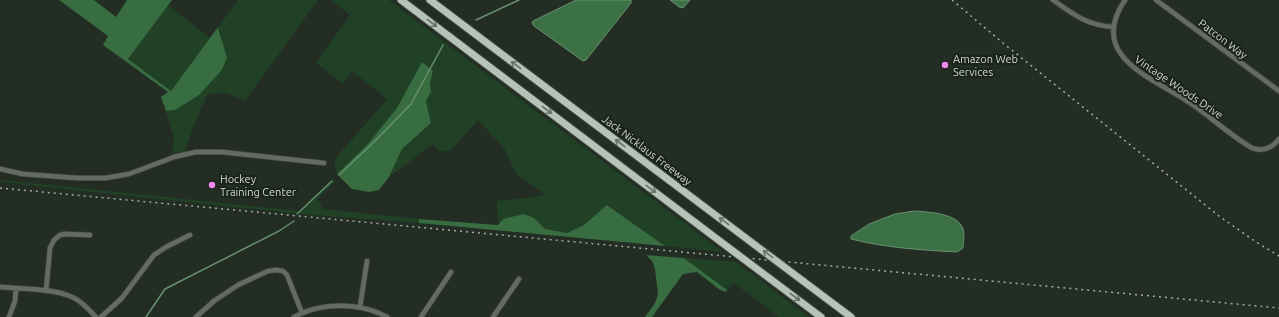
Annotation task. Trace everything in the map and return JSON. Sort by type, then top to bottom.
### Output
[{"type":"highway","points":[[401,0],[821,317]]},
{"type":"highway","name":"Jack Nicklaus Freeway","points":[[430,0],[851,317]]},
{"type":"street","points":[[1053,0],[1077,17],[1099,26],[1113,27]]},
{"type":"street","name":"Vintage Woods Drive","points":[[1124,0],[1118,10],[1113,27],[1115,41],[1126,62],[1148,78],[1194,105],[1246,144],[1257,150],[1263,150],[1274,145],[1279,139]]},
{"type":"street","name":"Patcon Way","points":[[1156,0],[1279,92]]},
{"type":"street","points":[[0,169],[23,174],[77,178],[106,178],[129,174],[174,157],[196,152],[222,152],[324,163]]},
{"type":"street","points":[[46,291],[50,248],[54,240],[60,235],[65,234],[90,235]]},
{"type":"street","points":[[101,317],[122,298],[154,254],[190,235]]},
{"type":"street","points":[[360,307],[367,260]]},
{"type":"street","points":[[196,317],[214,301],[234,287],[268,271],[276,270],[287,275],[302,313]]},
{"type":"street","points":[[421,317],[451,272]]},
{"type":"street","points":[[493,317],[519,278]]},
{"type":"street","points":[[0,287],[65,294],[73,297],[96,317]]},
{"type":"street","points":[[9,317],[15,301],[16,289]]},
{"type":"street","points":[[294,317],[302,313],[338,306],[360,307],[372,310],[387,317]]},
{"type":"shaded area","points":[[59,0],[94,0],[116,17],[127,0],[172,0],[128,59],[171,91],[218,27],[227,58],[221,71],[199,95],[175,110],[166,111],[161,97],[168,92],[103,45],[108,36]]},
{"type":"shaded area","points":[[238,0],[318,0],[245,101],[227,93],[208,94],[194,124],[185,151],[172,154],[174,138],[166,111],[175,110],[183,105],[222,44],[221,33],[218,27]]},
{"type":"shaded area","points":[[331,0],[389,0],[723,252],[665,246],[608,205],[584,225],[567,233],[545,229],[534,218],[498,225],[497,201],[542,196],[544,193],[517,175],[504,148],[478,120],[451,150],[440,152],[433,144],[389,177],[402,149],[431,123],[426,101],[431,92],[430,83],[433,71],[422,63],[397,108],[367,145],[337,174],[334,160],[387,99],[352,71],[343,84],[316,63],[350,15]]},
{"type":"shaded area","points":[[576,0],[631,0],[631,3],[586,60],[583,61],[534,26],[532,23],[533,21]]},
{"type":"shaded area","points":[[670,0],[690,0],[683,8],[679,7]]},
{"type":"shaded area","points":[[168,5],[210,38],[171,91],[128,59]]},
{"type":"shaded area","points":[[422,62],[433,71],[430,83],[431,92],[426,101],[431,123],[402,149],[389,177],[379,190],[369,192],[352,189],[337,174],[367,145],[397,108]]},
{"type":"shaded area","points":[[333,179],[335,181],[317,199],[323,209],[419,219],[419,223],[311,215],[0,182],[0,180],[299,211]]},
{"type":"shaded area","points":[[607,205],[665,246],[419,223],[419,219],[498,225],[503,219],[524,214],[534,218],[545,229],[567,233],[584,225]]},
{"type":"shaded area","points":[[914,211],[942,214],[955,220],[960,224],[964,231],[963,248],[957,252],[891,247],[851,239],[851,236],[869,224],[895,214]]},
{"type":"shaded area","points":[[646,255],[684,258],[727,290],[726,292],[720,290],[697,272],[683,274],[652,317],[645,317],[655,303],[658,294],[655,269],[652,261]]},
{"type":"shaded area","points":[[684,258],[736,262],[809,317],[779,317],[734,283],[727,290]]},
{"type":"waterway","points":[[476,20],[519,0]]},
{"type":"waterway","points":[[339,175],[411,104],[443,45]]},
{"type":"waterway","points":[[297,214],[332,181]]},
{"type":"waterway","points":[[146,317],[165,289],[279,231],[294,221]]},
{"type":"railway","points":[[952,0],[1003,43],[1219,216],[1279,256]]},
{"type":"railway","points":[[0,188],[1279,308]]},
{"type":"place","name":"Amazon Web Services","points":[[945,65]]},
{"type":"place","name":"Hockey Training Center","points":[[212,185]]}]
